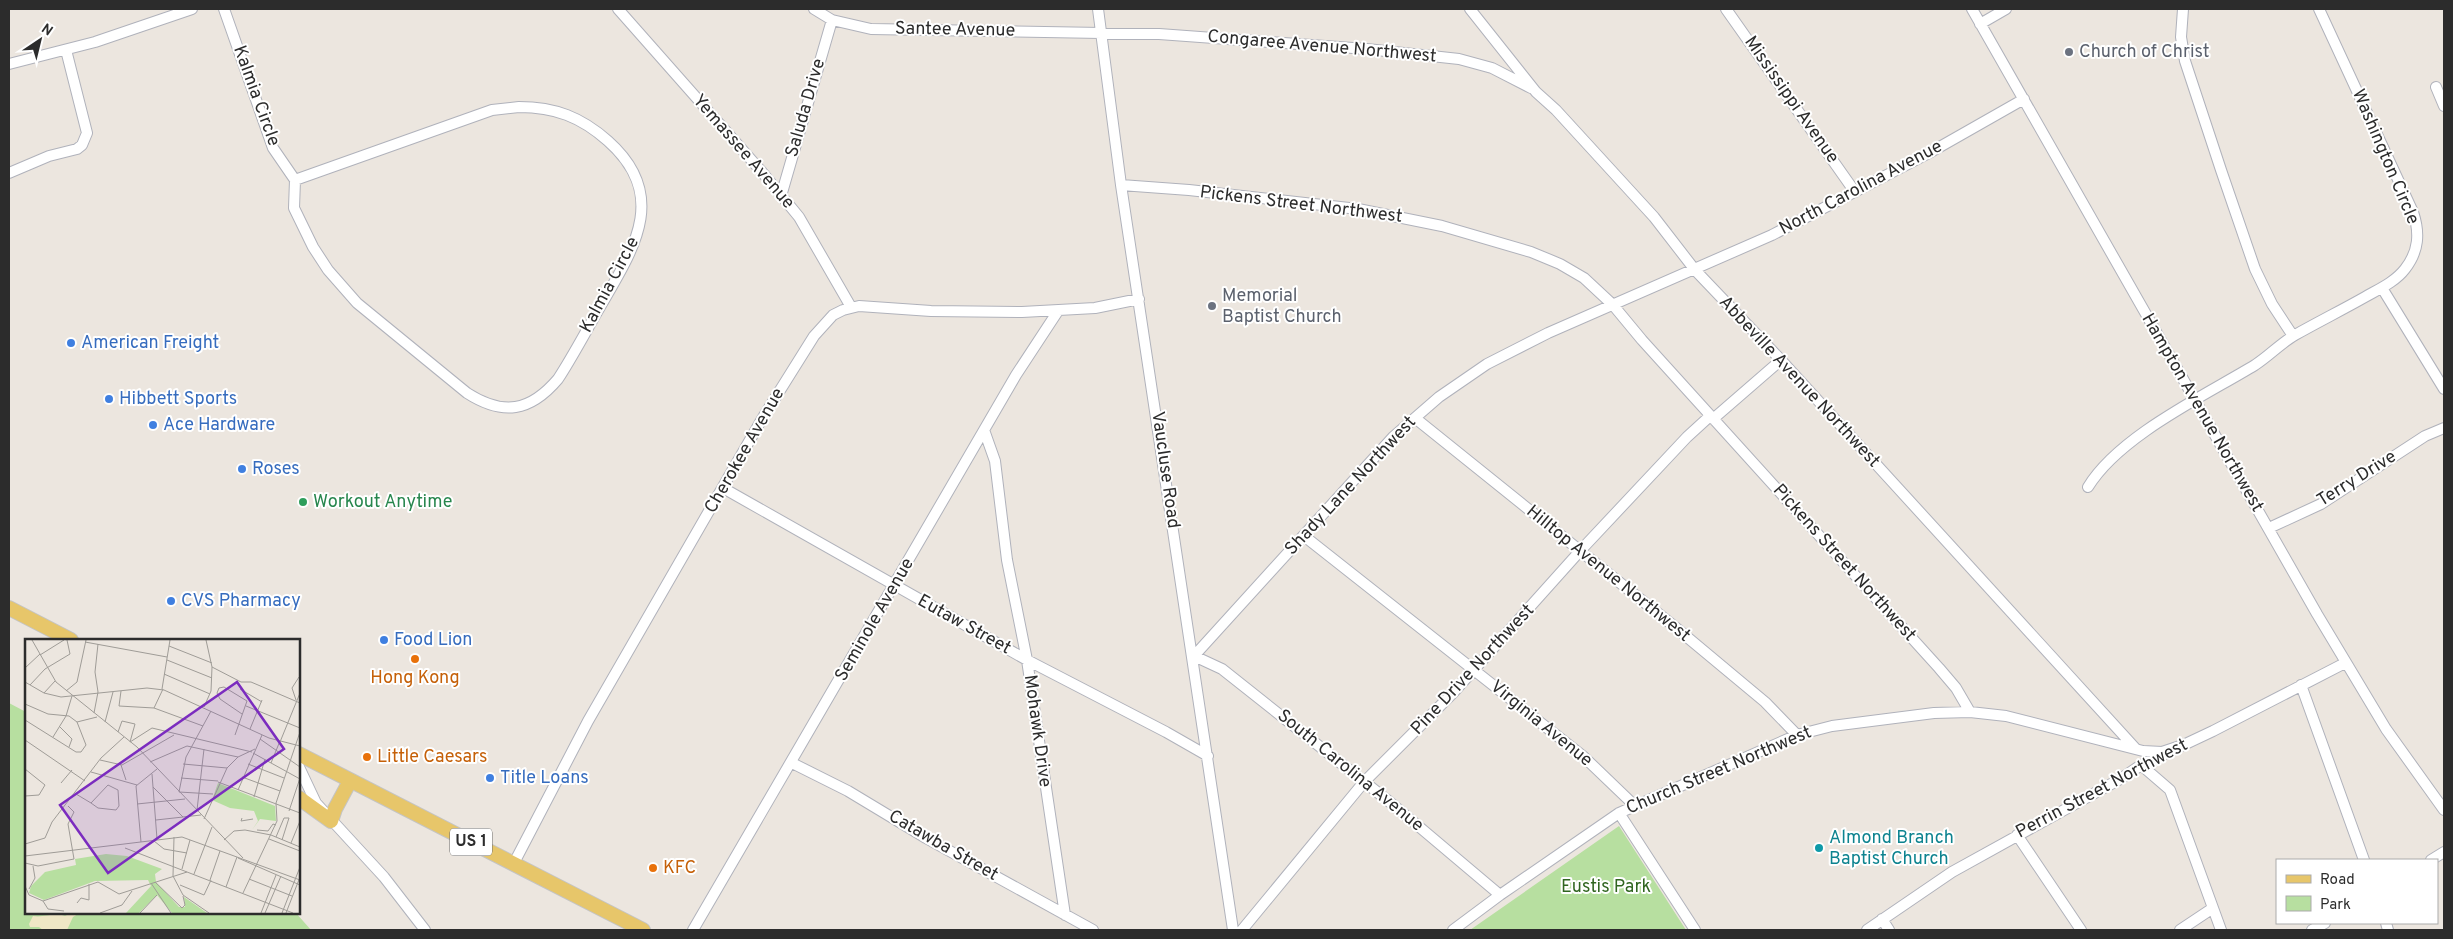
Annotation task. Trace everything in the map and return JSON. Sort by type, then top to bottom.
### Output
[{"type":"main road","points":[[9,608],[69,639]]},
{"type":"main road","name":"US 1","points":[[300,755],[642,930]]},
{"type":"main road","points":[[300,799],[331,821],[334,809],[350,781]]},
{"type":"street","points":[[9,64],[66,50],[192,9]]},
{"type":"street","name":"Kalmia Circle","points":[[224,9],[273,148],[294,180],[294,208],[313,247],[328,270],[357,303],[467,393],[484,404],[493,407],[514,407],[533,401],[548,391],[558,379],[618,276],[636,240],[641,219],[637,186],[630,166],[618,150],[600,134],[574,116],[548,108],[519,107],[492,110],[294,180]]},
{"type":"street","name":"Yemassee Avenue","points":[[618,9],[799,218],[851,307]]},
{"type":"street","name":"Santee Avenue","points":[[814,9],[832,20],[871,29],[1101,32]]},
{"type":"street","name":"Vaucluse Road","points":[[1098,9],[1121,185],[1194,656],[1233,930]]},
{"type":"street","name":"Abbeville Avenue Northwest","points":[[1470,9],[1536,92],[1580,135],[1654,217],[1695,270],[1781,360],[2136,749]]},
{"type":"street","name":"Mississippi Avenue","points":[[1726,9],[1855,192]]},
{"type":"street","name":"Hampton Avenue Northwest","points":[[1972,9],[2345,663],[2406,760],[2444,810]]},
{"type":"street","points":[[1980,24],[2006,9]]},
{"type":"street","points":[[2182,9],[2182,49],[2221,170],[2255,269],[2272,304],[2293,336]]},
{"type":"street","name":"Washington Circle","points":[[2088,487],[2099,470],[2117,453],[2194,399],[2269,356],[2293,336],[2382,288],[2399,276],[2416,252],[2418,238],[2416,221],[2319,9]]},
{"type":"street","name":"Saluda Drive","points":[[781,196],[832,20]]},
{"type":"street","name":"Congaree Avenue Northwest","points":[[1101,32],[1159,34],[1367,49],[1459,59],[1492,68],[1536,92]]},
{"type":"street","points":[[9,173],[32,162],[72,152],[82,145],[87,133],[66,50]]},
{"type":"street","points":[[2436,87],[2444,106]]},
{"type":"street","name":"North Carolina Avenue","points":[[1695,270],[1772,235],[2024,100]]},
{"type":"street","name":"Pickens Street Northwest","points":[[1121,185],[1328,204],[1397,215],[1531,252],[1560,264],[1584,278],[1613,305],[1939,668],[1956,688],[1970,712]]},
{"type":"street","name":"Shady Lane Northwest","points":[[1194,656],[1376,454],[1439,398],[1487,364],[1548,333],[1695,270]]},
{"type":"street","points":[[2382,288],[2444,389]]},
{"type":"street","points":[[851,307],[930,311],[1058,311],[1112,306],[1139,299]]},
{"type":"street","name":"Cherokee Avenue","points":[[514,863],[583,730],[767,411],[814,336],[833,315],[851,307]]},
{"type":"street","name":"Seminole Avenue","points":[[693,930],[984,430],[1058,311]]},
{"type":"street","name":"Pine Drive Northwest","points":[[1242,930],[1364,782],[1418,730],[1580,551],[1687,437],[1781,360]]},
{"type":"street","name":"Hilltop Avenue Northwest","points":[[1415,418],[1765,702],[1797,735]]},
{"type":"street","name":"Terry Drive","points":[[2269,528],[2320,504],[2425,436],[2444,428]]},
{"type":"street","name":"Mohawk Drive","points":[[984,430],[995,461],[1007,560],[1027,660],[1065,915]]},
{"type":"street","name":"Eutaw Street","points":[[723,488],[1027,660],[1208,756]]},
{"type":"street","name":"Virginia Avenue","points":[[1304,536],[1439,645],[1474,670],[1584,757],[1634,805]]},
{"type":"street","name":"South Carolina Avenue","points":[[1194,656],[1222,669],[1364,782],[1500,895]]},
{"type":"street","name":"Perrin Street Northwest","points":[[1867,930],[1945,877],[2017,835],[2122,778],[2141,764],[2345,663]]},
{"type":"street","points":[[2301,685],[2364,859]]},
{"type":"street","name":"Church Street Northwest","points":[[1453,930],[1500,895],[1619,813],[1797,735],[1832,726],[1934,713],[1970,712],[2006,716],[2136,749],[2162,752],[2180,746]]},
{"type":"street","name":"Catawba Street","points":[[792,762],[1093,930]]},
{"type":"street","points":[[2141,764],[2170,790],[2221,930]]},
{"type":"street","points":[[300,769],[310,793],[331,821],[384,877],[425,930]]},
{"type":"street","points":[[1619,813],[1695,930]]},
{"type":"street","points":[[2017,835],[2081,930]]},
{"type":"street","points":[[2433,859],[2444,852]]},
{"type":"street","points":[[2180,930],[2213,908]]},
{"type":"street","points":[[1882,919],[1889,930]]},
{"type":"street","points":[[2312,930],[2323,924]]},
{"type":"green space","points":[[9,703],[25,711],[25,914],[297,914],[311,930],[9,930]]},
{"type":"green space","name":"Eustis Park","points":[[1619,826],[1686,930],[1470,930]]},
{"type":"sand","points":[[78,914],[73,917],[67,930],[43,930],[39,927],[30,927],[29,924],[33,916]]},
{"type":"place","name":"Church of Christ","points":[[2069,52]]},
{"type":"place","name":"Memorial Baptist Church","points":[[1212,306]]},
{"type":"place","name":"American Freight","points":[[71,343]]},
{"type":"place","name":"Hibbett Sports","points":[[109,399]]},
{"type":"place","name":"Ace Hardware","points":[[153,425]]},
{"type":"place","name":"Roses","points":[[242,469]]},
{"type":"place","name":"Workout Anytime","points":[[303,502]]},
{"type":"place","name":"CVS Pharmacy","points":[[171,601]]},
{"type":"place","name":"Food Lion","points":[[384,640]]},
{"type":"place","name":"Hong Kong","points":[[415,659]]},
{"type":"place","name":"Little Caesars","points":[[367,757]]},
{"type":"place","name":"Title Loans","points":[[490,778]]},
{"type":"place","name":"Almond Branch Baptist Church","points":[[1819,848]]},
{"type":"place","name":"KFC","points":[[653,868]]}]
